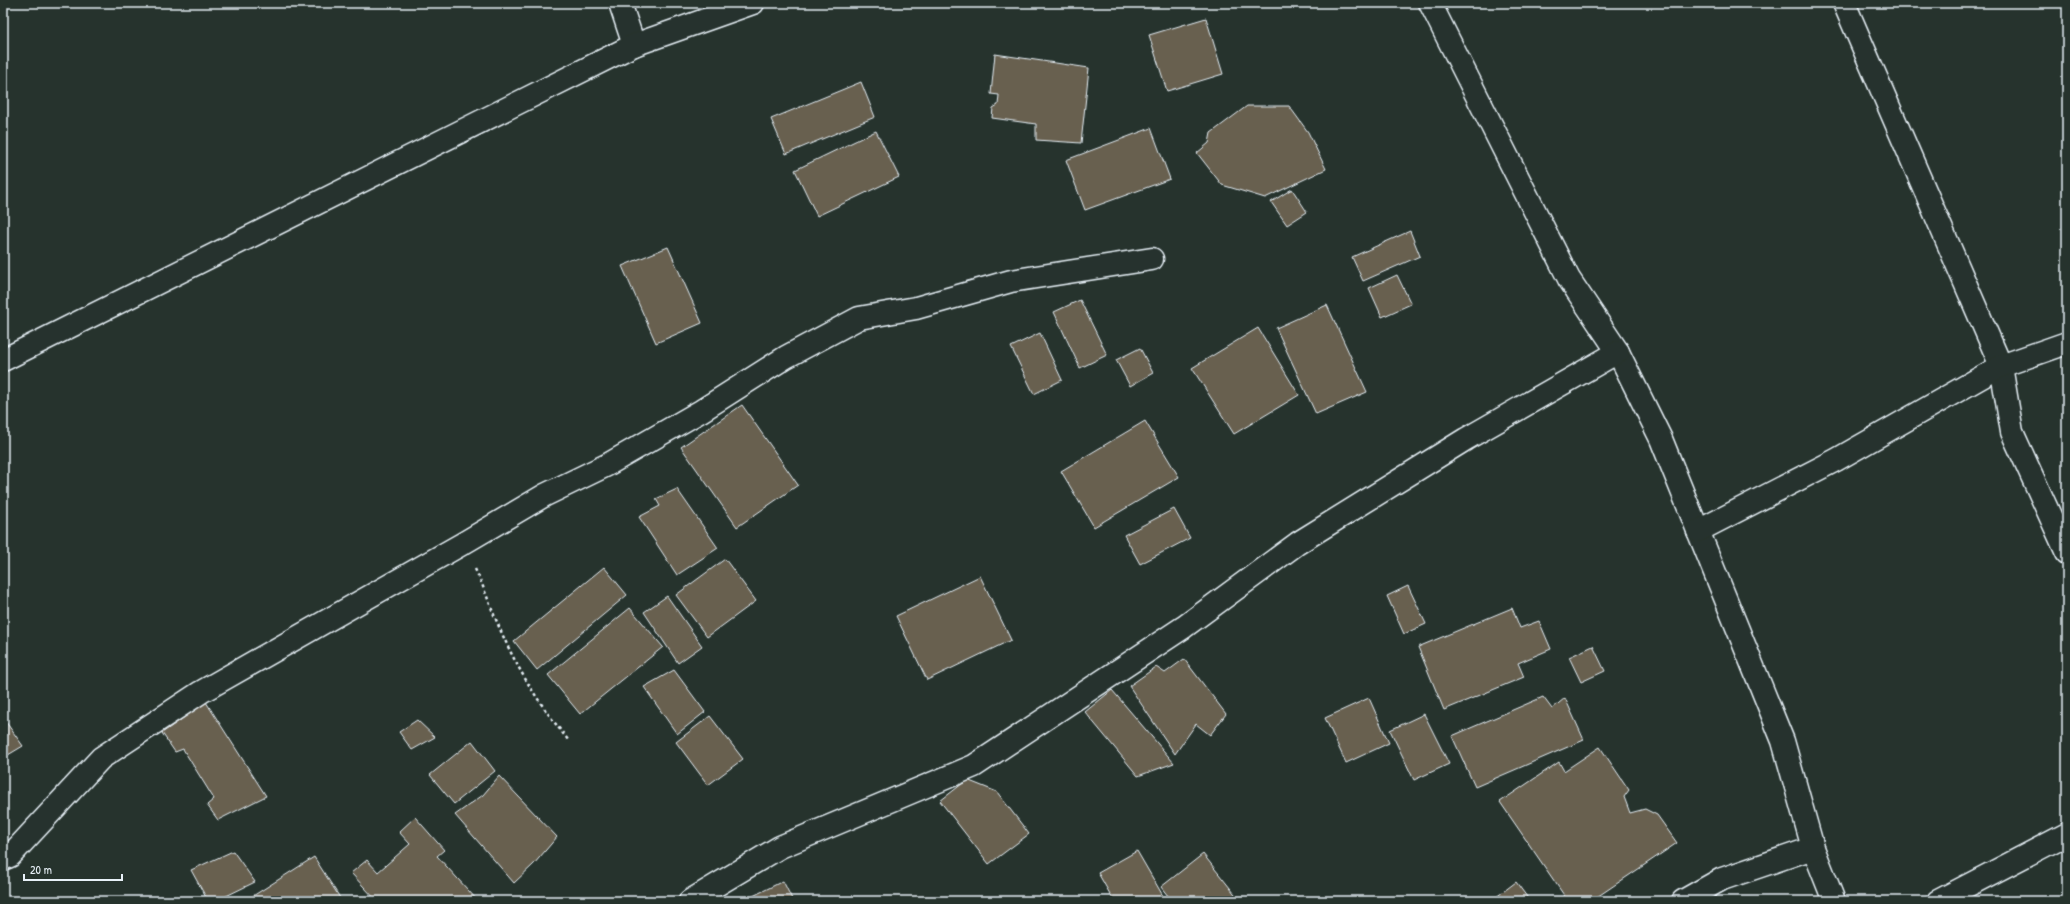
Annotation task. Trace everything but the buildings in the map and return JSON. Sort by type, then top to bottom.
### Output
[{"type":"street","points":[[620,3],[634,45]]},
{"type":"street","points":[[3,360],[634,45],[753,3]]},
{"type":"street","points":[[1430,3],[1569,279],[1618,352],[1661,439],[1783,741],[1813,848],[1834,901]]},
{"type":"street","points":[[1844,3],[2001,366],[2012,432],[2067,553]]},
{"type":"street","points":[[3,859],[10,856],[101,758],[201,692],[462,544],[545,495],[607,465],[701,411],[786,357],[859,318],[916,308],[1011,281],[1152,259]]},
{"type":"street","points":[[1698,531],[1836,460],[2001,366],[2067,343]]},
{"type":"street","points":[[690,901],[780,847],[974,766],[1184,627],[1298,542],[1466,439],[1618,352]]},
{"type":"street","points":[[1938,901],[2067,834]]},
{"type":"street","points":[[1683,901],[1722,879],[1813,848]]},
{"type":"path","points":[[462,544],[486,590],[499,628],[521,672],[536,698],[569,741]]}]
